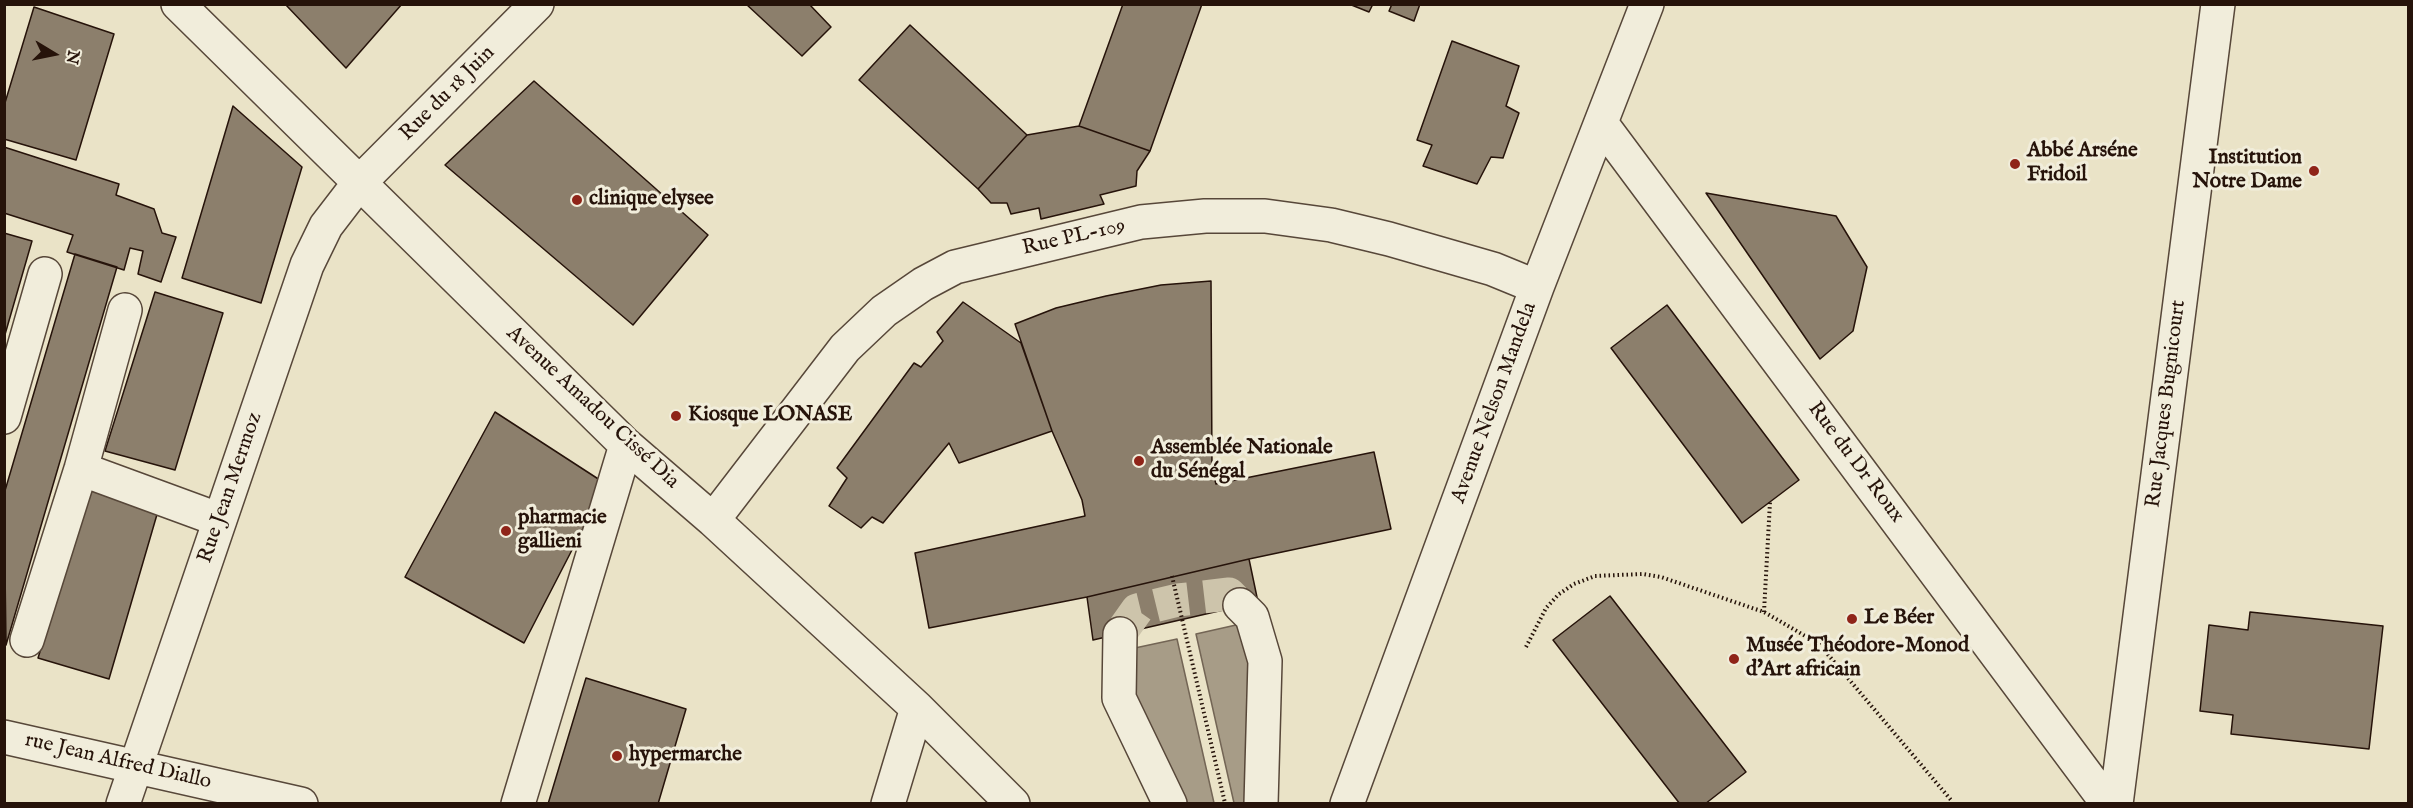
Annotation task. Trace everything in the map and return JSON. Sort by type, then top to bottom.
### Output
[{"type":"street","name":"Avenue Amadou Cissé Dia","points":[[178,4],[626,445],[713,520],[917,708],[1013,804]]},
{"type":"street","name":"Rue du 18 Juin","points":[[359,183],[537,4]]},
{"type":"street","name":"Avenue Nelson Mandela","points":[[1347,804],[1537,287],[1647,4]]},
{"type":"street","name":"Rue Jacques Bugnicourt","points":[[2116,804],[2218,4]]},
{"type":"street","name":"Rue du Dr Roux","points":[[1601,123],[2108,804]]},
{"type":"street","name":"Rue Jean Mermoz","points":[[123,804],[307,265],[326,226],[359,183]]},
{"type":"street","name":"Rue PL-109","points":[[713,520],[845,348],[884,311],[923,284],[955,267],[1141,222],[1205,216],[1265,216],[1331,225],[1389,239],[1472,262],[1537,287]]},
{"type":"street","points":[[4,417],[45,274]]},
{"type":"street","points":[[27,640],[81,469],[125,310]]},
{"type":"street","points":[[518,804],[626,445]]},
{"type":"street","points":[[81,469],[220,520]]},
{"type":"street","points":[[1240,605],[1252,617],[1265,661],[1261,804]]},
{"type":"street","points":[[1120,634],[1119,698],[1170,804]]},
{"type":"street","points":[[888,804],[917,708]]},
{"type":"street","name":"rue Jean Alfred Diallo","points":[[4,736],[301,804]]},
{"type":"path","points":[[1764,612],[1770,502]]},
{"type":"path","points":[[1526,647],[1546,608],[1559,594],[1574,584],[1595,576],[1643,574],[1661,577],[1764,612],[1819,644],[1951,800]]},
{"type":"path","points":[[1172,576],[1225,804]]},
{"type":"shaded area","points":[[1236,625],[1249,644],[1252,803],[1234,803],[1196,634]]},
{"type":"shaded area","points":[[1177,639],[1214,803],[1183,803],[1138,705],[1128,673],[1135,648]]},
{"type":"building","points":[[285,4],[402,4],[346,68]]},
{"type":"building","points":[[746,4],[809,4],[831,27],[802,56]]},
{"type":"building","points":[[1123,4],[1202,4],[1150,151],[1079,126]]},
{"type":"building","points":[[1349,4],[1373,4],[1369,12]]},
{"type":"building","points":[[1392,4],[1420,4],[1414,21],[1389,11]]},
{"type":"building","points":[[34,7],[114,34],[76,160],[4,139],[4,106]]},
{"type":"building","points":[[910,25],[1027,135],[978,189],[859,80]]},
{"type":"building","points":[[1452,41],[1519,66],[1506,106],[1519,113],[1503,158],[1491,157],[1477,184],[1423,166],[1432,145],[1417,140]]},
{"type":"building","name":"clinique elysee","points":[[534,81],[708,235],[633,325],[445,165]]},
{"type":"building","points":[[233,106],[302,167],[261,303],[182,278]]},
{"type":"building","points":[[1079,126],[1150,151],[1137,171],[1136,186],[1100,195],[1104,204],[1041,219],[1039,208],[1011,214],[1007,203],[991,203],[978,189],[1027,135]]},
{"type":"building","points":[[4,147],[119,184],[116,195],[154,209],[162,233],[176,237],[161,282],[138,274],[143,251],[130,248],[124,270],[67,252],[73,235],[4,213]]},
{"type":"building","points":[[1706,193],[1836,216],[1867,267],[1853,331],[1820,359]]},
{"type":"building","points":[[4,233],[32,241],[4,338]]},
{"type":"building","points":[[75,254],[117,267],[6,645],[4,494]]},
{"type":"building","name":"Assemblée Nationale du Sénégal","points":[[1211,281],[1212,470],[1216,484],[1374,452],[1391,529],[1087,597],[929,628],[915,553],[1085,516],[1082,500],[1052,431],[1015,324],[1056,308],[1106,296],[1161,285]]},
{"type":"building","points":[[155,292],[223,313],[175,470],[105,451]]},
{"type":"building","points":[[963,302],[1021,343],[1052,431],[959,463],[949,443],[883,523],[872,517],[861,528],[829,506],[847,478],[837,468],[914,363],[921,367],[943,341],[937,332]]},
{"type":"building","points":[[1667,305],[1799,480],[1742,523],[1611,348]]},
{"type":"building","name":"pharmacie gallieni","points":[[495,412],[606,484],[524,643],[405,577]]},
{"type":"building","points":[[91,487],[158,511],[109,679],[38,658]]},
{"type":"building","points":[[1249,559],[1258,602],[1093,640],[1087,597]]},
{"type":"building","points":[[1610,596],[1746,772],[1705,804],[1680,804],[1553,640]]},
{"type":"building","points":[[2250,612],[2383,626],[2369,749],[2231,734],[2233,715],[2200,711],[2209,625],[2248,630]]},
{"type":"building","name":"hypermarche","points":[[586,678],[686,709],[658,804],[548,804]]},
{"type":"tunnel","points":[[1120,634],[1137,610],[1178,600],[1229,594],[1240,605]]},
{"type":"place","name":"Abbé Arséne Fridoil","points":[[2015,164]]},
{"type":"place","name":"Institution Notre Dame","points":[[2314,171]]},
{"type":"place","name":"clinique elysee","points":[[577,200]]},
{"type":"place","name":"Kiosque LONASE","points":[[676,416]]},
{"type":"place","name":"Assemblée Nationale du Sénégal","points":[[1139,461]]},
{"type":"place","name":"pharmacie gallieni","points":[[506,531]]},
{"type":"place","name":"Le Béer","points":[[1852,619]]},
{"type":"place","name":"Musée Théodore-Monod d'Art africain","points":[[1734,659]]},
{"type":"place","name":"hypermarche","points":[[617,756]]}]
